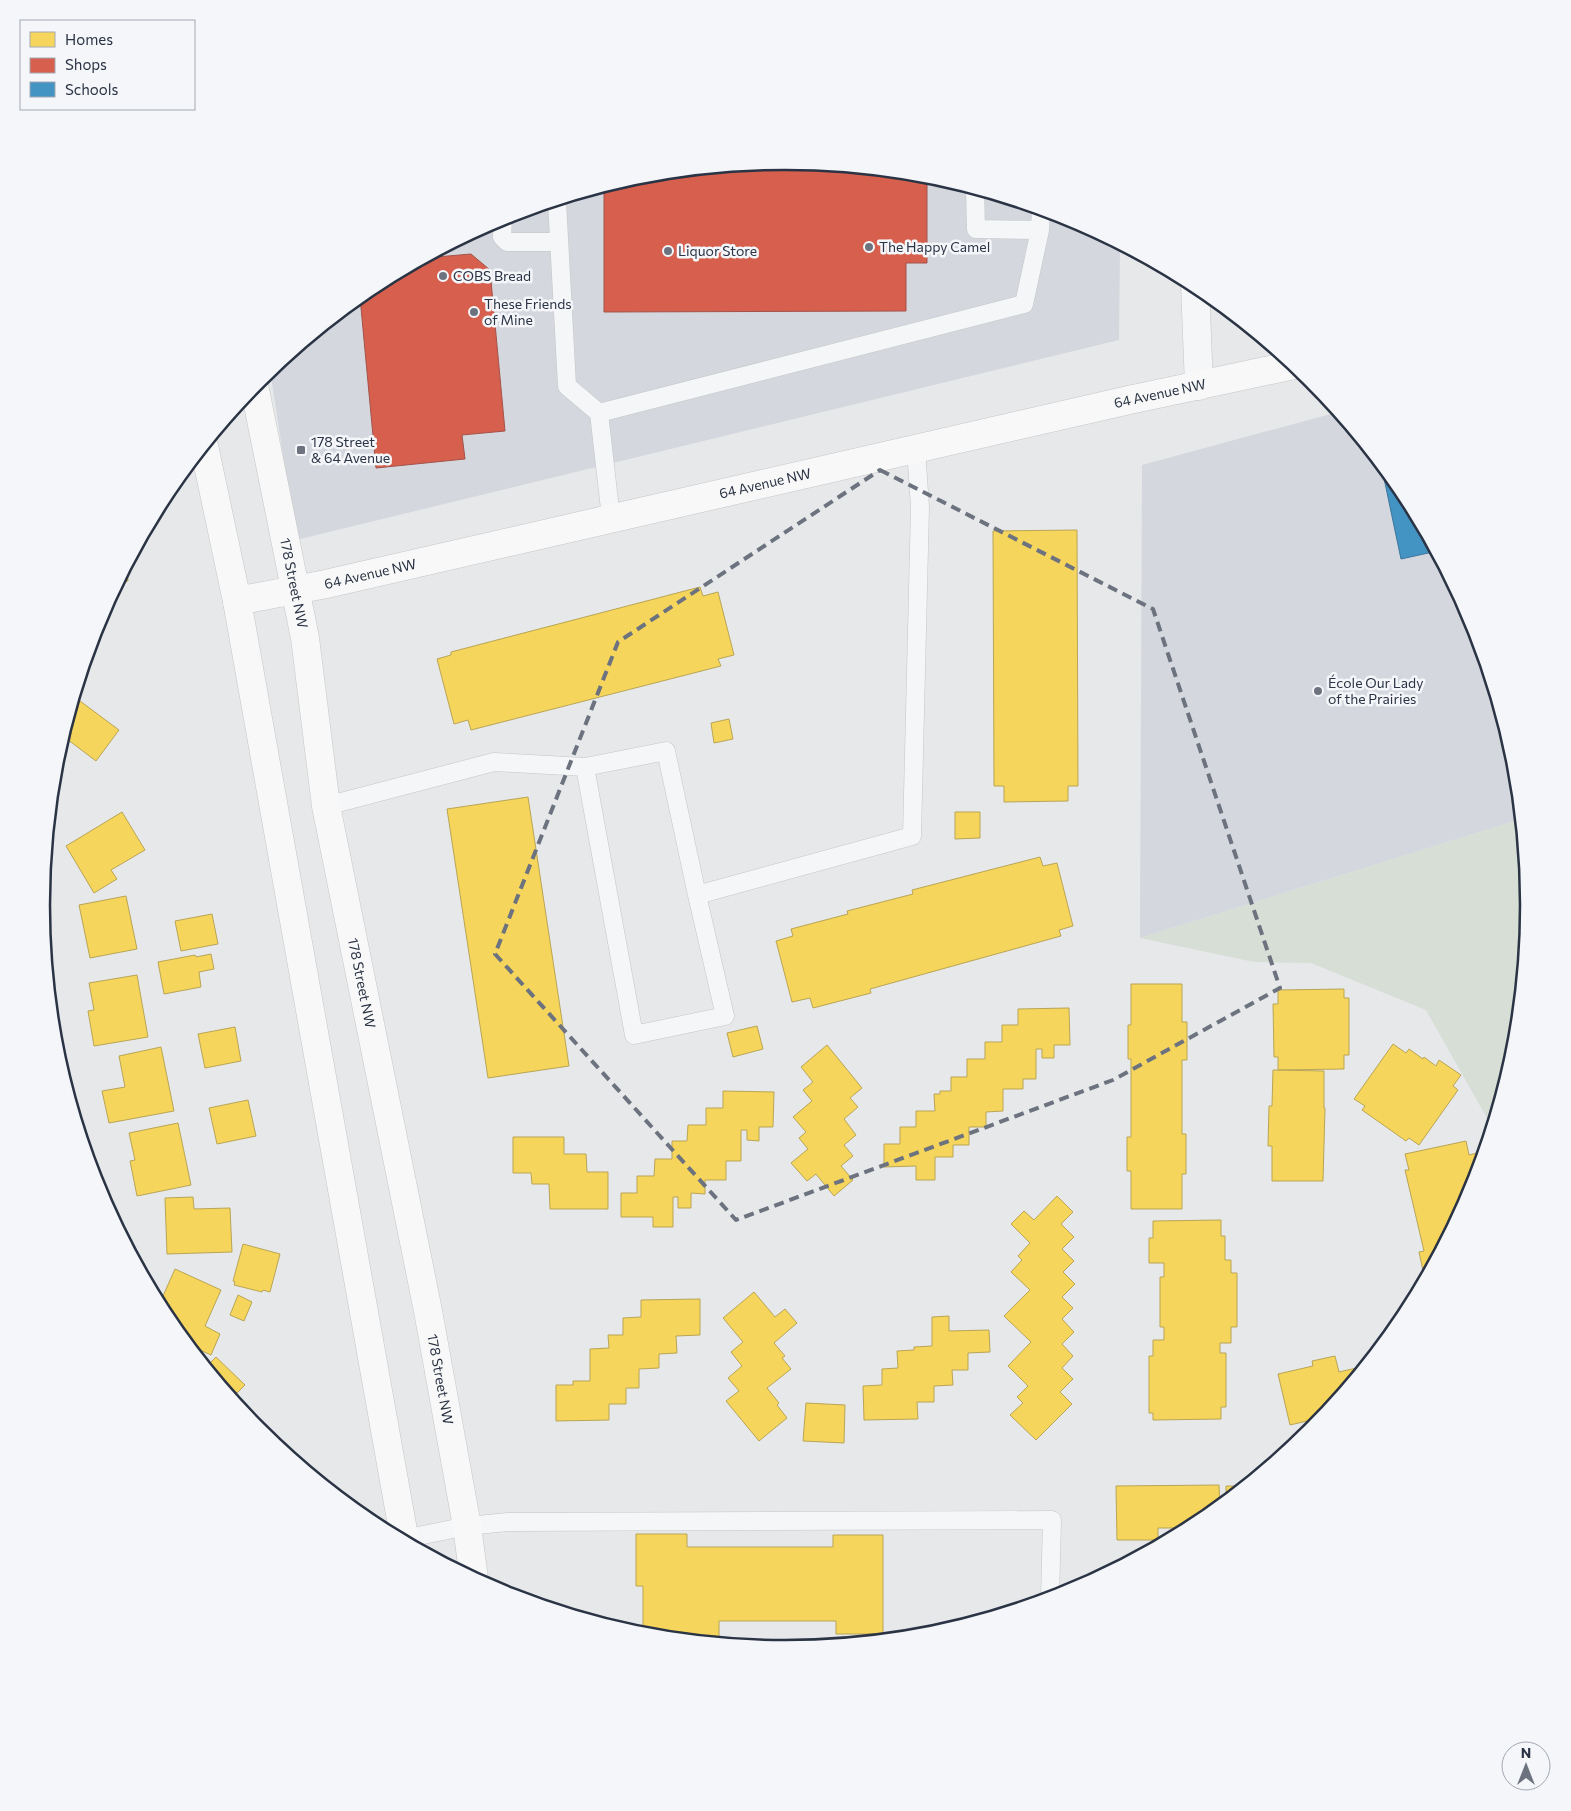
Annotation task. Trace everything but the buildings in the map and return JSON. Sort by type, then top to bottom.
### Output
[{"type":"main road","name":"64 Avenue NW","points":[[237,600],[294,590],[1286,367]]},
{"type":"main road","name":"178 Street NW","points":[[256,395],[305,638],[326,806],[428,1311],[467,1526],[473,1571]]},
{"type":"main road","points":[[206,454],[237,600],[404,1533]]},
{"type":"street","points":[[1195,295],[1199,386]]},
{"type":"lane","points":[[975,195],[976,229],[1040,230]]},
{"type":"lane","points":[[556,207],[567,386],[599,413],[611,518]]},
{"type":"lane","points":[[599,413],[1024,304],[1040,230],[1041,216]]},
{"type":"lane","points":[[502,227],[502,236],[507,242],[558,242]]},
{"type":"lane","points":[[696,895],[912,836],[920,507],[916,449]]},
{"type":"lane","points":[[326,806],[494,762],[584,768],[666,751],[724,1016],[634,1035],[584,768]]},
{"type":"lane","points":[[412,1538],[467,1526],[508,1522],[1052,1520],[1050,1591]]},
{"type":"highlighted area","points":[[880,470],[1153,609],[1280,988],[1113,1080],[736,1220],[495,954],[618,642]]},
{"type":"shaded area","points":[[786,170],[834,172],[882,176],[976,195],[1022,209],[1067,226],[1120,251],[1119,340],[296,540],[271,379],[338,322],[377,294],[460,246],[504,226],[549,209],[595,195],[689,176]]},
{"type":"shaded area","name":"École Our Lady of the Prairies","points":[[1332,414],[1369,458],[1397,497],[1445,580],[1465,624],[1482,669],[1496,715],[1507,762],[1516,821],[1140,938],[1142,465]]},
{"type":"shaded area","points":[[1516,821],[1521,906],[1515,1002],[1507,1049],[1488,1121],[1426,1010],[1311,963],[1254,962],[1140,938]]},
{"type":"place","name":"The Happy Camel","points":[[869,247]]},
{"type":"place","name":"Liquor Store","points":[[668,251]]},
{"type":"place","name":"COBS Bread","points":[[443,276]]},
{"type":"place","name":"These Friends of Mine","points":[[474,312]]},
{"type":"place","name":"178 Street & 64 Avenue","points":[[301,450]]},
{"type":"place","name":"École Our Lady of the Prairies","points":[[1318,691]]}]
